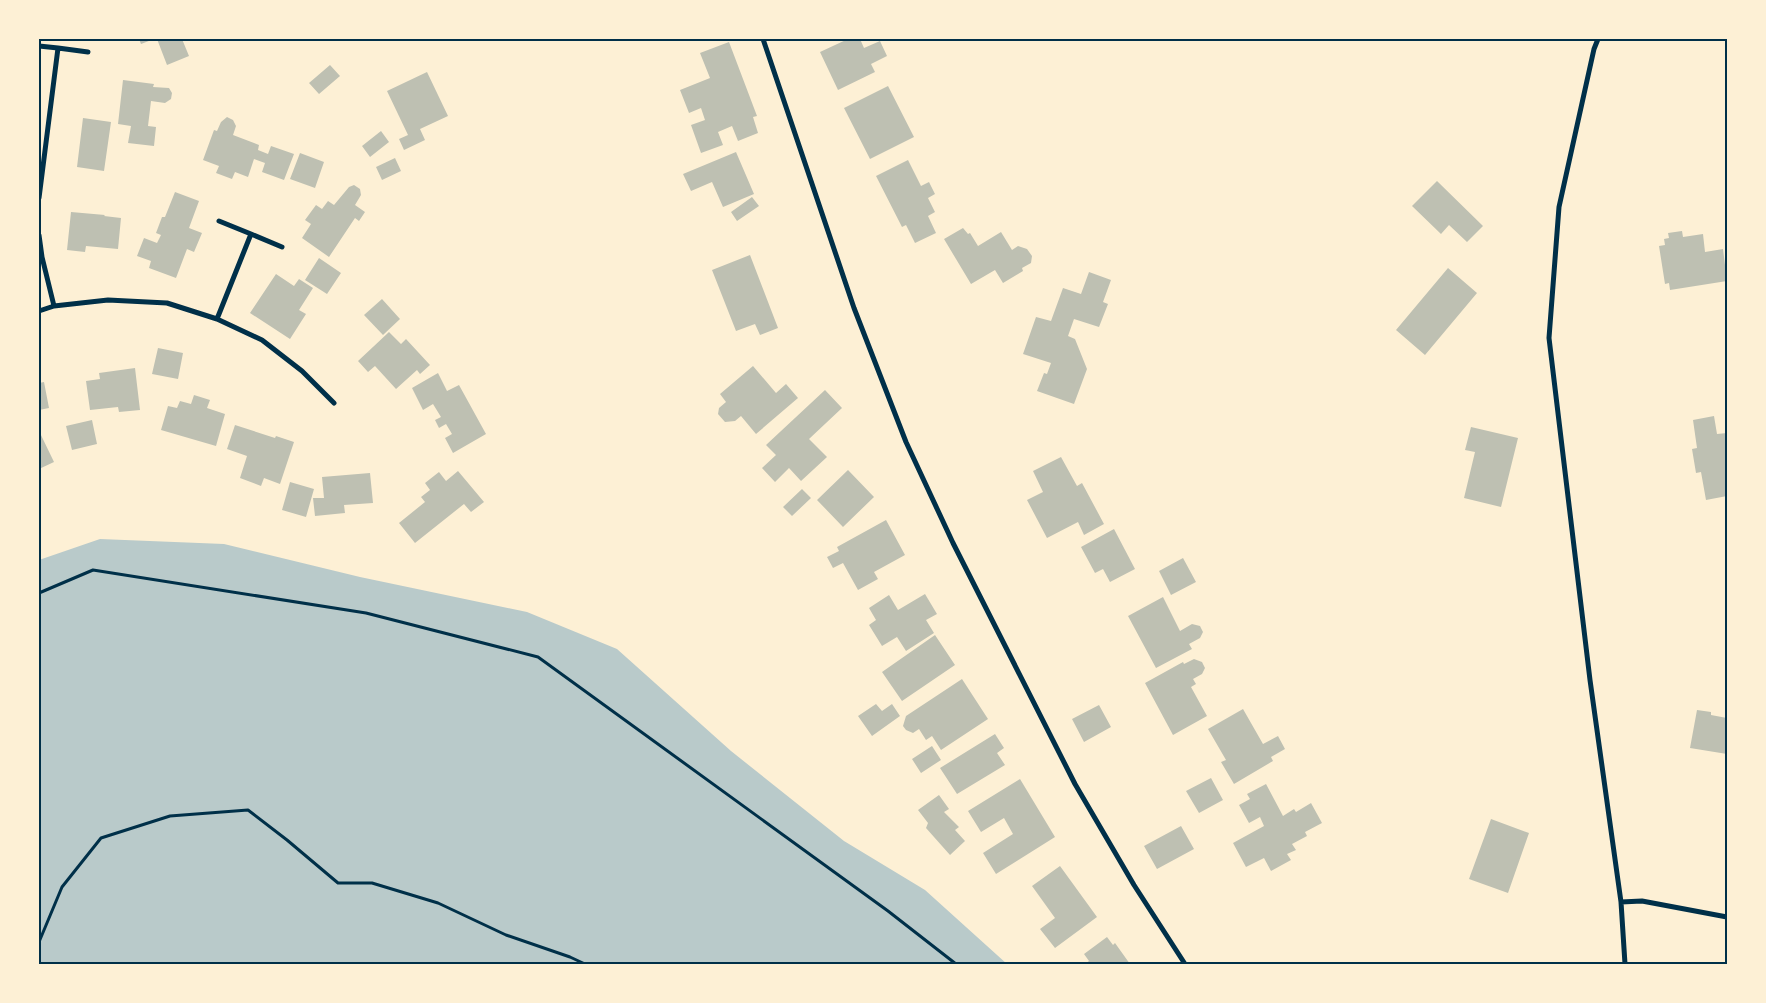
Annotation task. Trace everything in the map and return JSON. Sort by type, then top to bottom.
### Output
[{"type":"street","points":[[762,39],[854,308],[906,442],[953,543],[1075,784],[1134,884],[1185,964]]},
{"type":"street","points":[[1598,39],[1594,49],[1559,207],[1549,338],[1590,680],[1621,902],[1625,964]]},
{"type":"street","points":[[39,46],[88,52]]},
{"type":"street","points":[[39,198],[58,48]]},
{"type":"street","points":[[219,222],[282,247]]},
{"type":"street","points":[[217,319],[251,234]]},
{"type":"street","points":[[39,235],[54,306]]},
{"type":"street","points":[[39,311],[54,306],[108,300],[167,303],[217,319],[262,340],[302,371],[334,403]]},
{"type":"street","points":[[1621,902],[1642,901],[1727,916]]},
{"type":"path","points":[[39,593],[93,570],[366,613],[538,656],[888,911],[956,964]]},
{"type":"path","points":[[39,942],[62,887],[101,838],[170,816],[248,810],[338,883],[372,883],[438,903],[506,934],[585,964]]},
{"type":"shaded area","points":[[100,539],[224,544],[360,577],[527,612],[617,649],[731,751],[844,841],[925,890],[1007,964],[39,964],[39,560]]},
{"type":"building","points":[[139,39],[154,39],[141,44]]},
{"type":"building","points":[[157,39],[182,39],[189,56],[167,65]]},
{"type":"building","points":[[848,39],[860,39],[864,48],[880,41],[887,56],[871,64],[875,72],[838,90],[820,52]]},
{"type":"building","points":[[729,42],[757,116],[753,117],[758,133],[738,141],[732,126],[718,132],[723,145],[701,153],[691,125],[705,120],[701,108],[689,113],[680,90],[710,78],[700,53]]},
{"type":"building","points":[[330,65],[340,76],[319,94],[309,83]]},
{"type":"building","points":[[427,72],[448,116],[420,129],[425,140],[404,150],[399,139],[408,135],[387,91]]},
{"type":"building","points":[[123,80],[154,84],[153,87],[169,88],[172,93],[171,99],[165,103],[151,101],[148,126],[156,127],[154,146],[128,143],[131,126],[118,124]]},
{"type":"building","points":[[888,86],[914,137],[870,159],[844,108]]},
{"type":"building","points":[[227,117],[233,120],[236,126],[233,135],[259,145],[258,150],[268,154],[271,146],[294,154],[284,180],[262,172],[265,163],[254,159],[248,177],[235,172],[232,179],[216,173],[219,166],[203,160],[214,130],[217,131],[221,122]]},
{"type":"building","points":[[83,118],[111,122],[104,171],[77,167]]},
{"type":"building","points":[[381,131],[389,142],[370,157],[362,146]]},
{"type":"building","points":[[736,152],[754,194],[723,207],[712,182],[691,191],[683,174]]},
{"type":"building","points":[[300,153],[324,162],[315,188],[290,179]]},
{"type":"building","points":[[395,158],[401,171],[382,180],[376,167]]},
{"type":"building","points":[[908,160],[921,186],[929,182],[935,194],[928,198],[935,212],[928,216],[936,233],[915,243],[906,225],[902,227],[876,176]]},
{"type":"building","points":[[1437,181],[1483,226],[1467,242],[1449,225],[1441,234],[1412,206]]},
{"type":"building","points":[[354,185],[360,189],[361,195],[355,205],[365,212],[359,221],[355,218],[329,257],[302,238],[311,224],[305,220],[316,205],[322,209],[328,201],[334,205],[349,187]]},
{"type":"building","points":[[175,192],[199,201],[189,228],[202,233],[194,252],[187,249],[176,278],[149,268],[151,261],[137,256],[144,238],[157,243],[161,235],[156,233]]},
{"type":"building","points":[[752,197],[759,206],[737,221],[731,212]]},
{"type":"building","points":[[71,212],[121,218],[118,249],[86,246],[85,252],[67,250]]},
{"type":"building","points":[[963,228],[968,234],[970,233],[978,246],[1001,232],[1012,250],[1018,246],[1027,249],[1032,256],[1031,263],[1022,268],[1023,271],[1003,283],[995,270],[971,284],[944,239]]},
{"type":"building","points":[[1682,231],[1683,237],[1703,234],[1705,252],[1723,249],[1727,281],[1670,290],[1669,283],[1665,284],[1659,246],[1665,245],[1664,239],[1669,238],[1668,233]]},
{"type":"building","points":[[750,255],[778,328],[760,335],[755,324],[736,331],[712,270]]},
{"type":"building","points":[[319,258],[341,273],[327,294],[305,280]]},
{"type":"building","points":[[1448,268],[1477,293],[1425,355],[1396,330]]},
{"type":"building","points":[[1089,272],[1111,280],[1103,302],[1108,304],[1099,327],[1074,319],[1068,336],[1075,339],[1087,369],[1074,404],[1037,391],[1044,373],[1047,374],[1051,363],[1023,354],[1036,317],[1051,321],[1063,288],[1081,294]]},
{"type":"building","points":[[276,274],[294,286],[299,279],[313,288],[299,310],[306,314],[290,339],[250,313]]},
{"type":"building","points":[[382,299],[400,319],[383,335],[364,315]]},
{"type":"building","points":[[389,332],[401,344],[406,339],[430,365],[420,374],[417,370],[396,389],[375,366],[368,372],[358,361]]},
{"type":"building","points":[[158,348],[183,353],[178,379],[152,374]]},
{"type":"building","points":[[753,366],[776,393],[786,384],[798,398],[756,434],[741,416],[735,421],[725,422],[718,414],[719,408],[726,402],[720,394]]},
{"type":"building","points":[[135,368],[140,410],[119,412],[118,407],[90,410],[86,381],[100,379],[99,373]]},
{"type":"building","points":[[438,373],[447,391],[459,385],[486,434],[453,453],[445,438],[452,434],[446,424],[439,428],[435,420],[441,417],[433,404],[423,410],[412,388]]},
{"type":"building","points":[[44,382],[49,408],[39,410],[39,383]]},
{"type":"building","points":[[825,390],[842,408],[809,439],[827,457],[801,481],[789,468],[775,482],[762,468],[776,455],[766,445]]},
{"type":"building","points":[[194,395],[210,400],[207,408],[225,414],[216,446],[161,430],[168,406],[177,408],[180,401],[191,404]]},
{"type":"building","points":[[1714,416],[1717,434],[1727,433],[1727,496],[1706,500],[1701,472],[1696,473],[1692,449],[1697,448],[1693,420]]},
{"type":"building","points":[[92,420],[97,444],[72,450],[66,426]]},
{"type":"building","points":[[235,425],[294,442],[280,484],[264,478],[261,486],[240,478],[247,456],[227,449]]},
{"type":"building","points":[[1471,427],[1518,438],[1501,507],[1464,498],[1475,452],[1465,450]]},
{"type":"building","points":[[39,434],[54,462],[39,469]]},
{"type":"building","points":[[1061,457],[1077,486],[1082,483],[1104,524],[1084,535],[1078,522],[1047,538],[1027,500],[1043,492],[1033,471]]},
{"type":"building","points":[[848,470],[874,497],[843,527],[817,500]]},
{"type":"building","points":[[458,471],[484,502],[471,512],[464,504],[415,543],[399,523],[425,502],[421,497],[430,490],[425,483],[439,472],[446,481]]},
{"type":"building","points":[[370,473],[373,503],[344,505],[345,513],[315,516],[313,498],[324,498],[322,477]]},
{"type":"building","points":[[290,482],[314,489],[306,517],[282,510]]},
{"type":"building","points":[[802,489],[811,498],[792,516],[783,507]]},
{"type":"building","points":[[886,520],[905,555],[874,572],[878,579],[858,590],[843,563],[833,568],[827,557],[839,551],[837,547]]},
{"type":"building","points":[[1114,529],[1135,569],[1110,582],[1103,569],[1095,573],[1081,547]]},
{"type":"building","points":[[1183,558],[1196,582],[1171,595],[1159,571]]},
{"type":"building","points":[[925,594],[937,614],[926,620],[934,633],[906,651],[897,637],[882,646],[869,625],[876,620],[869,608],[889,595],[898,610]]},
{"type":"building","points":[[1163,597],[1180,631],[1192,624],[1200,626],[1203,632],[1200,638],[1189,644],[1192,649],[1156,668],[1128,616]]},
{"type":"building","points":[[935,635],[955,665],[902,701],[882,672]]},
{"type":"building","points":[[1194,659],[1202,662],[1205,668],[1202,674],[1193,679],[1196,684],[1191,687],[1207,716],[1173,735],[1145,683],[1183,662],[1184,664]]},
{"type":"building","points":[[962,679],[988,719],[941,750],[932,736],[926,740],[919,729],[913,733],[906,730],[903,726],[906,716]]},
{"type":"building","points":[[876,704],[882,711],[892,704],[900,716],[872,736],[858,716]]},
{"type":"building","points":[[1099,705],[1111,727],[1084,742],[1072,719]]},
{"type":"building","points":[[1243,709],[1263,744],[1278,736],[1285,749],[1271,757],[1273,761],[1234,784],[1221,762],[1226,760],[1208,729]]},
{"type":"building","points":[[1697,710],[1711,712],[1711,715],[1727,718],[1727,754],[1690,748]]},
{"type":"building","points":[[995,734],[1004,748],[997,753],[1005,765],[957,794],[940,768]]},
{"type":"building","points":[[932,746],[941,760],[921,773],[912,759]]},
{"type":"building","points":[[1211,778],[1223,800],[1199,813],[1186,791]]},
{"type":"building","points":[[1020,779],[1055,837],[996,874],[983,853],[1013,834],[1004,818],[981,832],[968,811]]},
{"type":"building","points":[[1266,784],[1283,816],[1294,809],[1296,812],[1311,803],[1322,823],[1305,832],[1307,836],[1292,844],[1296,850],[1287,854],[1291,860],[1271,871],[1264,858],[1246,867],[1233,843],[1264,826],[1260,817],[1249,823],[1239,805],[1250,799],[1247,794]]},
{"type":"building","points":[[939,795],[949,809],[944,812],[959,827],[955,830],[965,841],[950,855],[926,828],[928,823],[918,810]]},
{"type":"building","points":[[1491,819],[1529,833],[1508,893],[1469,879]]},
{"type":"building","points":[[1181,826],[1194,849],[1157,869],[1144,846]]},
{"type":"building","points":[[1060,866],[1097,917],[1055,948],[1040,929],[1055,918],[1032,886]]},
{"type":"building","points":[[1107,937],[1113,945],[1115,943],[1130,964],[1085,964],[1089,961],[1084,954]]}]
